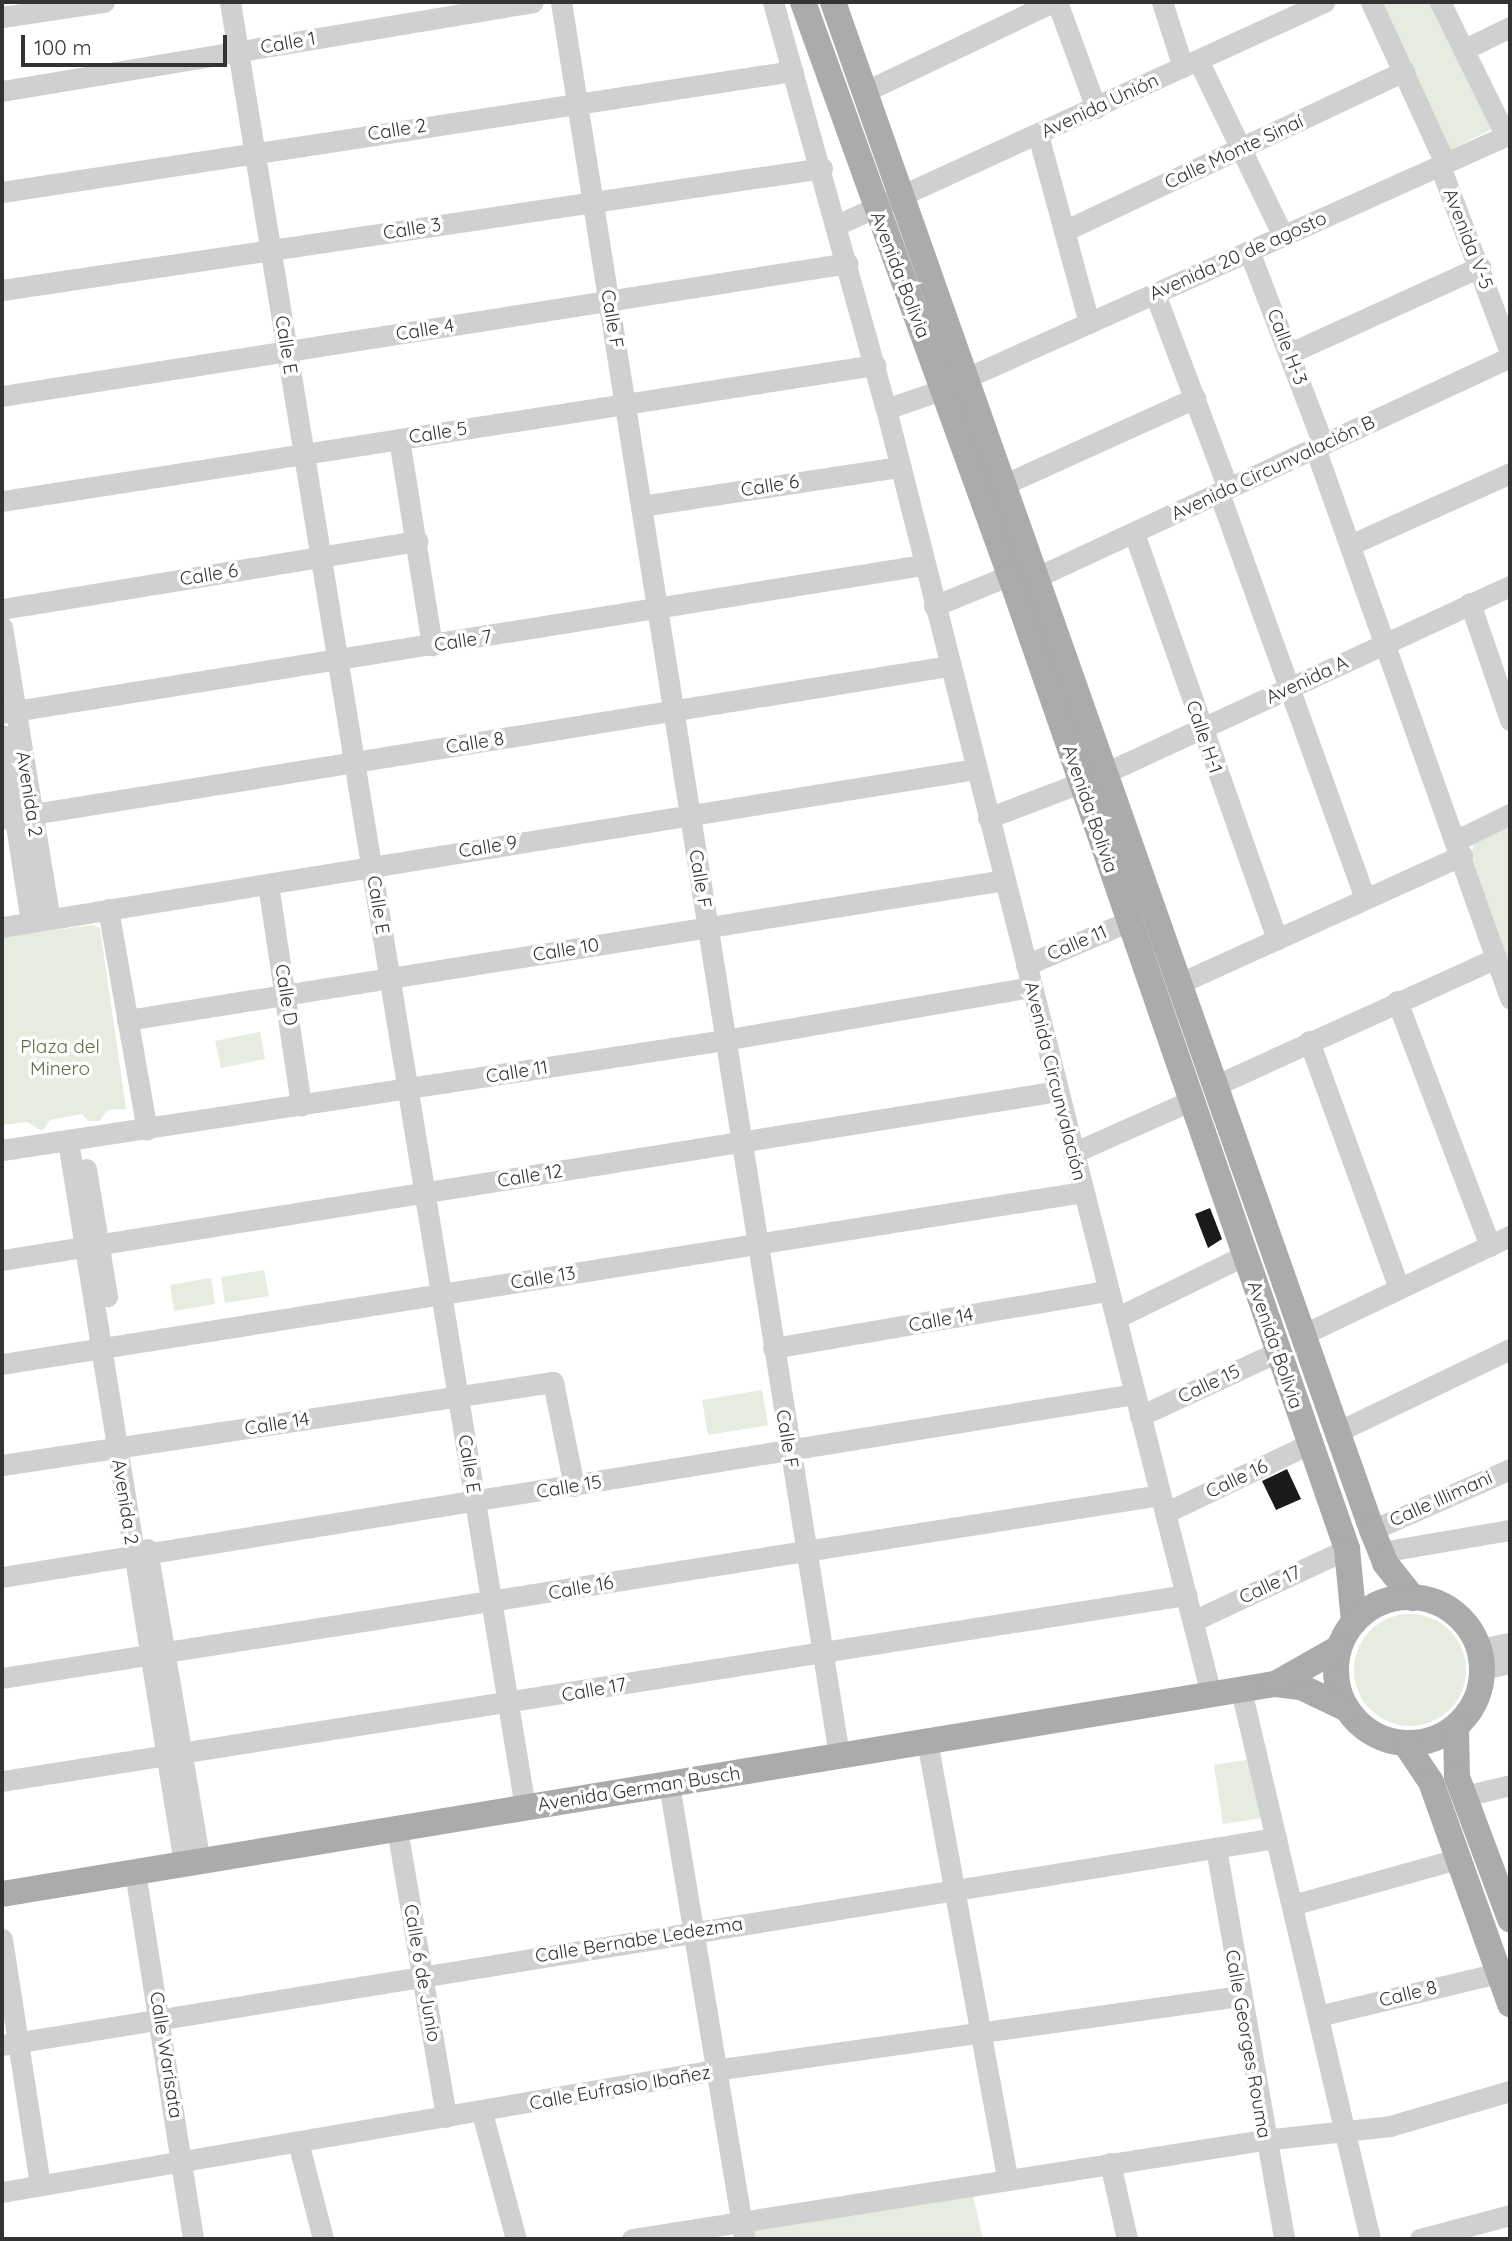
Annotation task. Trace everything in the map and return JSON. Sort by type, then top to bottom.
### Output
[{"type":"main road","name":"Avenida Bolivia","points":[[803,2],[876,210],[1003,485],[1022,577]]},
{"type":"main road","name":"Avenida Bolivia","points":[[834,2],[903,198],[955,384],[1092,778],[1178,984],[1376,1541],[1413,1598]]},
{"type":"main road","name":"Avenida Bolivia","points":[[1092,778],[1129,921],[1347,1549],[1354,1622]]},
{"type":"main road","points":[[1413,1598],[1454,1613],[1481,1659],[1476,1701],[1456,1727],[1437,1738],[1405,1743],[1375,1735],[1347,1709],[1337,1681],[1339,1648],[1354,1622],[1381,1603],[1413,1598]]},
{"type":"main road","name":"Avenida German Busch","points":[[1275,1684],[1339,1648]]},
{"type":"main road","name":"Avenida German Busch","points":[[2,1894],[1275,1684],[1301,1687],[1347,1709]]},
{"type":"main road","points":[[1456,1727],[1455,1760],[1465,1796],[1509,1912]]},
{"type":"main road","points":[[1405,1743],[1431,1782],[1510,2004]]},
{"type":"street","points":[[2,17],[104,2]]},
{"type":"street","name":"Calle E","points":[[230,2],[525,1807]]},
{"type":"street","name":"Calle 1","points":[[2,91],[533,2]]},
{"type":"street","name":"Calle F","points":[[561,2],[839,1756]]},
{"type":"street","name":"Avenida Circunvalación","points":[[773,2],[822,168],[875,365],[898,467],[1211,1694]]},
{"type":"street","points":[[864,92],[1055,2],[1096,108]]},
{"type":"street","points":[[1162,2],[1191,64],[1241,150],[1283,236]]},
{"type":"street","name":"Avenida Unión","points":[[837,225],[903,198],[1191,64],[1280,11],[1324,2]]},
{"type":"street","name":"Avenida V-5","points":[[1371,2],[1404,71],[1443,164],[1510,354]]},
{"type":"street","points":[[1440,2],[1508,135]]},
{"type":"street","points":[[1463,50],[1510,27]]},
{"type":"street","name":"Calle 2","points":[[2,192],[577,100],[793,71]]},
{"type":"street","name":"Calle Monte Sinaí","points":[[1064,231],[1404,71]]},
{"type":"street","points":[[1038,135],[1089,323]]},
{"type":"street","name":"Avenida 20 de agosto","points":[[886,409],[955,384],[1508,135]]},
{"type":"street","name":"Calle 3","points":[[2,290],[822,168]]},
{"type":"street","name":"Calle H-3","points":[[1249,251],[1290,353],[1350,545],[1460,847],[1510,998]]},
{"type":"street","name":"Calle 4","points":[[2,396],[848,263]]},
{"type":"street","points":[[1290,353],[1480,267]]},
{"type":"street","points":[[1155,294],[1195,398],[1290,687],[1366,898]]},
{"type":"street","name":"Avenida Circunvalación B","points":[[934,606],[1022,577],[1134,533],[1510,354]]},
{"type":"street","name":"Calle 5","points":[[2,501],[875,365]]},
{"type":"street","points":[[1003,485],[1195,398]]},
{"type":"street","points":[[399,439],[432,645]]},
{"type":"street","name":"Calle 6","points":[[641,506],[898,467]]},
{"type":"street","points":[[1350,545],[1510,473]]},
{"type":"street","name":"Calle H-1","points":[[1134,533],[1277,940]]},
{"type":"street","name":"Calle 6","points":[[2,609],[417,541]]},
{"type":"street","name":"Calle 7","points":[[9,712],[657,611],[923,565]]},
{"type":"street","name":"Avenida A","points":[[988,818],[1092,778],[1510,586]]},
{"type":"street","points":[[1470,603],[1510,720]]},
{"type":"street","name":"Avenida 2","points":[[2,627],[17,816]]},
{"type":"street","name":"Calle 8","points":[[17,816],[949,666]]},
{"type":"street","name":"Avenida 2","points":[[2,735],[40,920]]},
{"type":"street","name":"Calle 9","points":[[2,928],[975,769]]},
{"type":"street","points":[[1178,984],[1366,898],[1460,847],[1510,814]]},
{"type":"street","name":"Calle 10","points":[[127,1020],[1004,880]]},
{"type":"street","name":"Calle D","points":[[268,884],[301,1106]]},
{"type":"street","points":[[108,909],[147,1130]]},
{"type":"street","name":"Calle 11","points":[[1026,965],[1129,921]]},
{"type":"street","points":[[1214,1086],[1496,958]]},
{"type":"street","name":"Calle 11","points":[[2,1150],[724,1040],[1031,987]]},
{"type":"street","points":[[1397,1001],[1490,1246]]},
{"type":"street","points":[[1309,1041],[1399,1288]]},
{"type":"street","name":"Calle 12","points":[[2,1260],[1058,1091]]},
{"type":"street","points":[[1073,1153],[1192,1100]]},
{"type":"street","name":"Avenida 2","points":[[74,1140],[192,1862]]},
{"type":"street","name":"Calle 13","points":[[2,1364],[1083,1192]]},
{"type":"street","points":[[1302,1335],[1510,1236]]},
{"type":"street","points":[[1115,1318],[1245,1255]]},
{"type":"street","name":"Calle 14","points":[[773,1348],[1108,1291]]},
{"type":"street","points":[[1337,1432],[1510,1349]]},
{"type":"street","name":"Calle 15","points":[[1140,1416],[1277,1352]]},
{"type":"street","name":"Calle 14","points":[[2,1465],[553,1382],[574,1486]]},
{"type":"street","name":"Calle 15","points":[[2,1577],[1135,1394]]},
{"type":"street","name":"Calle 16","points":[[2,1678],[158,1651],[492,1603],[807,1550],[1163,1504],[1309,1444]]},
{"type":"street","name":"Calle Illimani","points":[[1376,1541],[1424,1507],[1510,1469]]},
{"type":"street","points":[[1424,1507],[1437,1542]]},
{"type":"street","points":[[1376,1541],[1437,1542],[1510,1530]]},
{"type":"street","name":"Calle 17","points":[[1193,1621],[1347,1549]]},
{"type":"street","name":"Calle 17","points":[[2,1781],[173,1750],[508,1705],[821,1651],[1186,1595]]},
{"type":"street","points":[[1481,1659],[1510,1643]]},
{"type":"street","points":[[1481,1659],[1510,1663]]},
{"type":"street","points":[[1241,1689],[1370,2239]]},
{"type":"street","points":[[927,1741],[958,1892],[980,2037],[1007,2179]]},
{"type":"street","points":[[669,1784],[742,2230]]},
{"type":"street","points":[[1465,1796],[1510,1785]]},
{"type":"street","name":"Calle 6 de Junio","points":[[397,1829],[446,2117]]},
{"type":"street","name":"Calle Bernabe Ledezma","points":[[9,2044],[161,2021],[423,1974],[958,1892],[1276,1838]]},
{"type":"street","name":"Calle Georges Rouma","points":[[1216,1848],[1264,2140],[1284,2239]]},
{"type":"street","points":[[1292,1905],[1457,1859]]},
{"type":"street","name":"Calle Warisata","points":[[135,1872],[183,2160],[193,2239]]},
{"type":"street","points":[[2,1939],[9,2044],[40,2185]]},
{"type":"street","name":"Calle 8","points":[[1318,2016],[1499,1973]]},
{"type":"street","name":"Calle Eufrasio Ibañez","points":[[2,2192],[183,2160],[482,2113],[714,2070],[980,2037],[1239,1996]]},
{"type":"street","points":[[632,2239],[742,2230],[1007,2179],[1264,2140],[1390,2126],[1510,2091]]},
{"type":"street","points":[[482,2113],[516,2239]]},
{"type":"street","points":[[298,2142],[323,2239]]},
{"type":"street","points":[[1110,2163],[1127,2239]]},
{"type":"street","points":[[1420,2239],[1510,2215]]},
{"type":"green space","points":[[1375,2],[1432,2],[1494,128],[1448,151]]},
{"type":"green space","points":[[1510,818],[1510,968],[1470,857],[1475,841]]},
{"type":"green space","name":"Plaza del Minero","points":[[93,925],[100,928],[126,1109],[108,1110],[99,1121],[88,1121],[82,1114],[50,1120],[42,1131],[27,1122],[2,1125],[2,937]]},
{"type":"green space","points":[[260,1032],[265,1059],[221,1068],[215,1041]]},
{"type":"green space","points":[[264,1270],[269,1296],[225,1303],[221,1277]]},
{"type":"green space","points":[[211,1278],[215,1304],[174,1311],[170,1285]]},
{"type":"green space","points":[[762,1390],[768,1425],[708,1435],[702,1400]]},
{"type":"green space","points":[[1410,1614],[1431,1618],[1450,1630],[1462,1649],[1466,1670],[1462,1691],[1450,1710],[1431,1722],[1410,1726],[1389,1722],[1370,1710],[1358,1691],[1354,1670],[1358,1649],[1370,1630],[1389,1618]]},
{"type":"green space","points":[[1253,1759],[1262,1818],[1223,1824],[1214,1765]]},
{"type":"green space","points":[[972,2191],[983,2239],[751,2239],[753,2225]]},
{"type":"building","points":[[1210,1208],[1222,1239],[1208,1248],[1195,1214]]},
{"type":"building","points":[[1287,1469],[1301,1499],[1276,1510],[1262,1481]]}]
